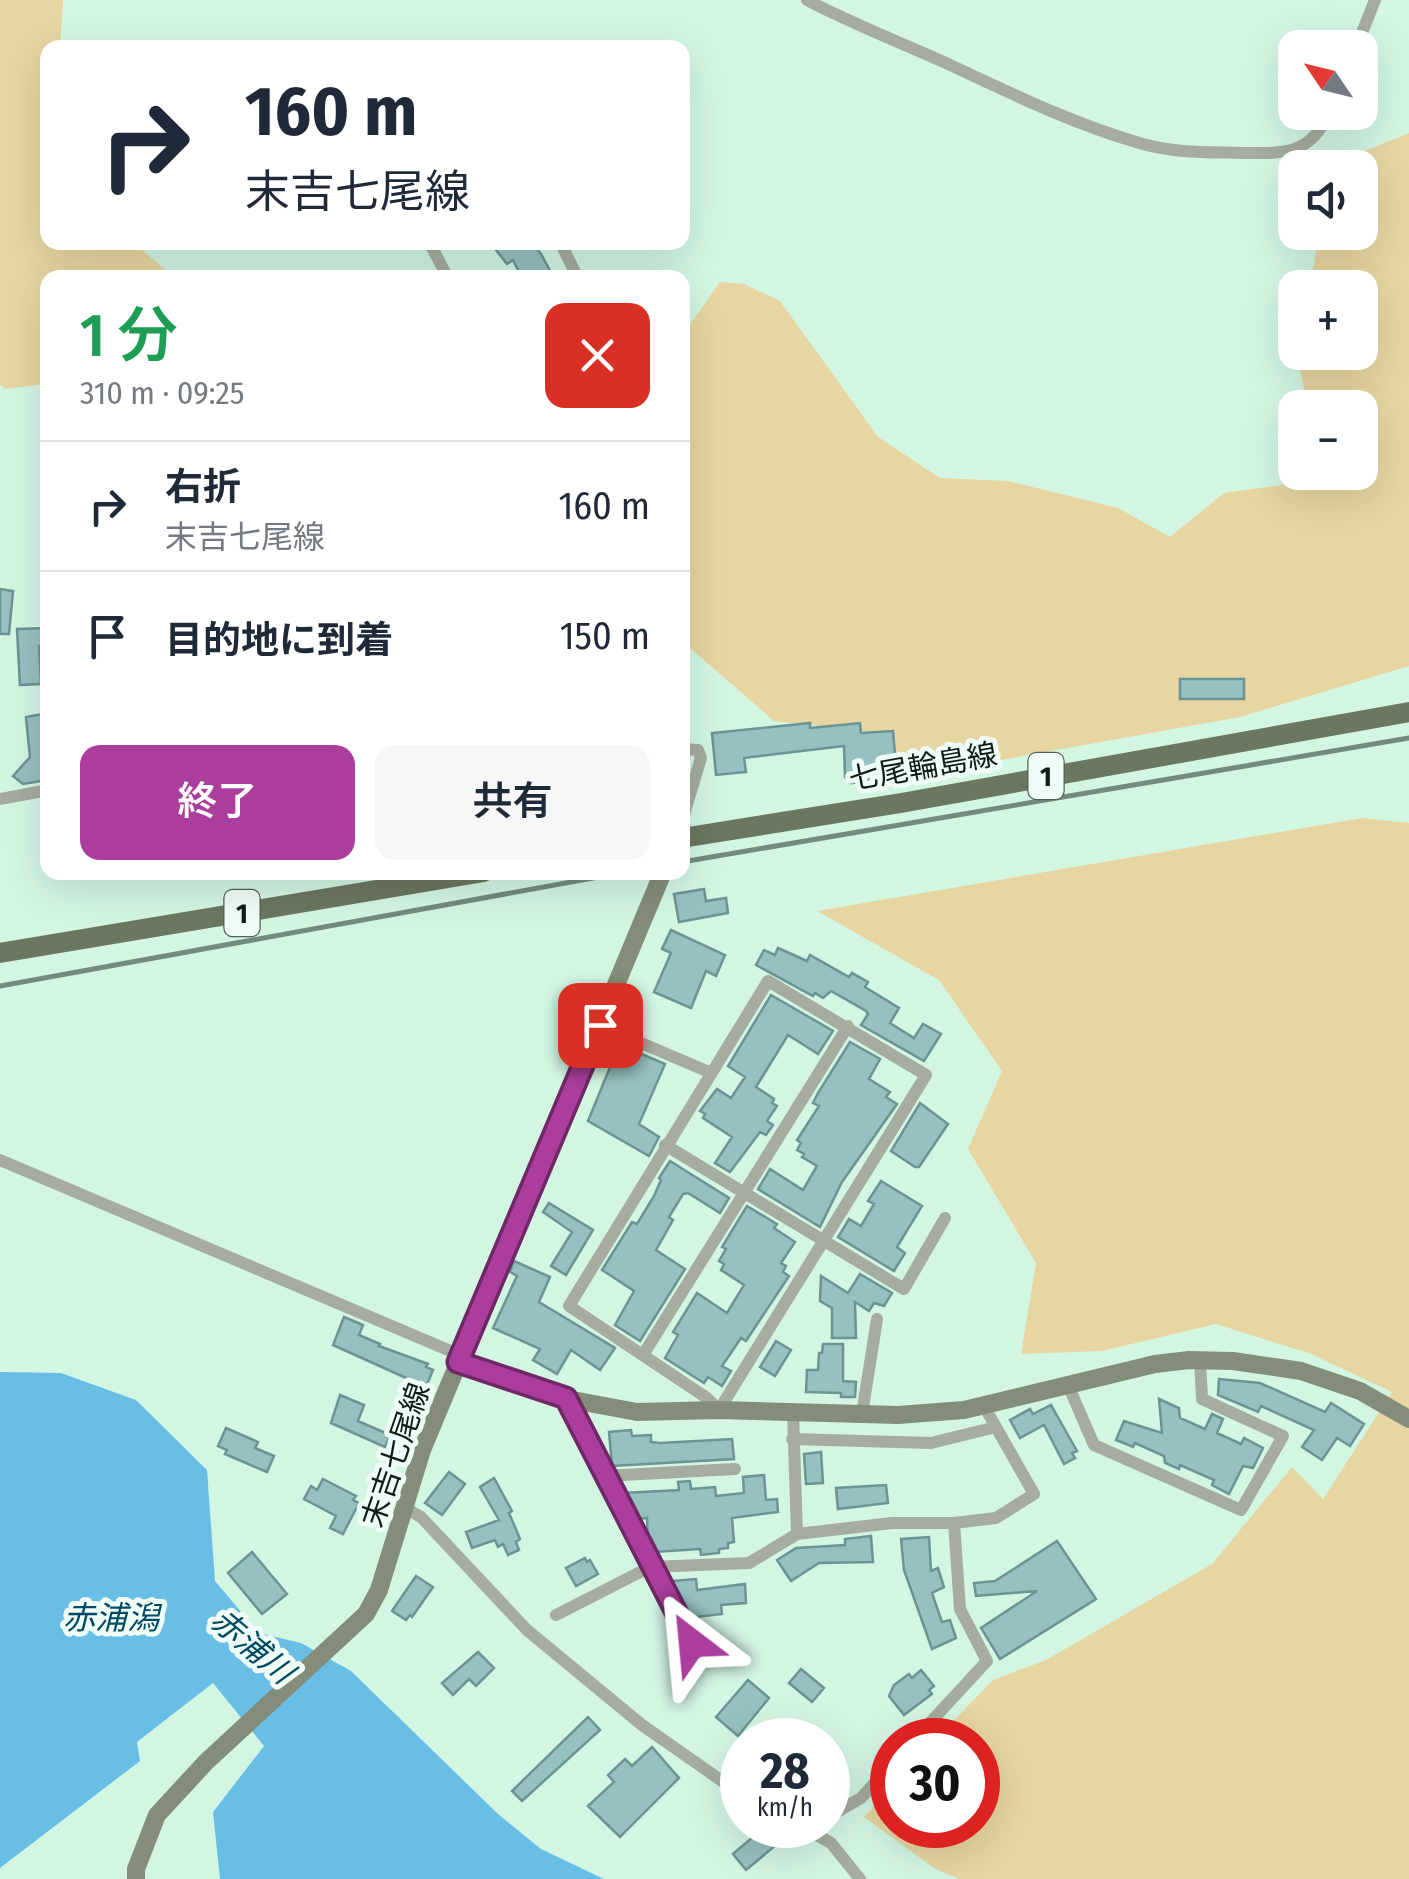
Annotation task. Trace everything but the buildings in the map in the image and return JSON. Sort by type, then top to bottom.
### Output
[{"type":"main road","name":"七尾輪島線","points":[[690,837],[901,804],[1409,712]]},
{"type":"main road","name":"1","points":[[0,953],[436,880]]},
{"type":"main road","name":"末吉七尾線","points":[[136,1879],[136,1868],[157,1815],[206,1762],[366,1614],[379,1590],[422,1450],[660,880]]},
{"type":"main road","points":[[459,1359],[566,1398],[637,1412],[719,1410],[898,1416],[964,1410],[1155,1364],[1200,1360],[1300,1371],[1360,1391],[1409,1419]]},
{"type":"street","points":[[807,0],[1008,94],[1143,144],[1200,152],[1285,153],[1315,138],[1319,130]]},
{"type":"street","points":[[1363,30],[1375,0]]},
{"type":"street","points":[[690,749],[698,750],[701,758],[690,797]]},
{"type":"street","points":[[0,798],[40,791]]},
{"type":"street","points":[[768,981],[848,1026],[926,1075],[719,1410],[708,1398],[569,1306],[768,981]]},
{"type":"street","points":[[600,1025],[710,1072]]},
{"type":"street","points":[[643,1355],[848,1026]]},
{"type":"street","points":[[666,1144],[904,1290],[945,1218]]},
{"type":"street","points":[[0,1160],[459,1359]]},
{"type":"street","points":[[862,1414],[878,1318]]},
{"type":"street","points":[[1068,1385],[1094,1445],[1240,1510],[1283,1436],[1202,1399],[1200,1360]]},
{"type":"street","points":[[566,1398],[692,1643]]},
{"type":"street","points":[[556,1615],[650,1567],[750,1563],[797,1534],[892,1523],[996,1518],[1034,1494],[984,1406]]},
{"type":"street","points":[[794,1412],[797,1534]]},
{"type":"street","points":[[792,1440],[932,1443],[996,1426]]},
{"type":"street","points":[[604,1476],[736,1469]]},
{"type":"street","points":[[406,1508],[421,1518],[527,1630],[642,1724],[720,1779]]},
{"type":"street","points":[[934,1718],[987,1661],[960,1609],[954,1523]]},
{"type":"street","points":[[850,1804],[870,1787]]},
{"type":"street","points":[[834,1848],[860,1879]]},
{"type":"shaded area","points":[[0,0],[63,0],[60,40],[40,40],[40,250],[142,250],[166,270],[40,270],[40,385],[6,389],[0,385]]},
{"type":"shaded area","points":[[1409,133],[1409,666],[1240,717],[896,779],[880,776],[849,729],[774,721],[690,648],[690,325],[720,282],[744,284],[780,301],[878,437],[940,478],[1008,481],[1118,508],[1170,537],[1224,493],[1278,486],[1278,490],[1378,490],[1378,390],[1304,390],[1300,370],[1378,370],[1378,270],[1313,270],[1316,250],[1378,250],[1378,150],[1368,150]]},
{"type":"shaded area","points":[[1362,818],[1409,823],[1409,1879],[959,1879],[934,1868],[907,1848],[1000,1848],[1000,1718],[956,1718],[993,1680],[1046,1660],[1212,1564],[1292,1467],[1323,1499],[1392,1392],[1311,1354],[1216,1324],[1102,1351],[1021,1354],[1036,1263],[968,1149],[1002,1071],[939,980],[817,911]]},
{"type":"water","name":"赤浦潟","points":[[0,1372],[61,1373],[136,1400],[207,1470],[215,1581],[259,1633],[301,1643],[351,1671],[498,1814],[541,1849],[604,1879],[220,1879],[213,1812],[264,1746],[213,1683],[137,1742],[140,1761],[0,1868]]},
{"type":"railway","points":[[690,861],[1409,738]]},
{"type":"railway","points":[[0,986],[582,880]]},
{"type":"route","points":[[600,1025],[458,1362],[566,1398],[692,1643]]},
{"type":"water label","name":"赤浦川","points":[[252,1646]]}]
